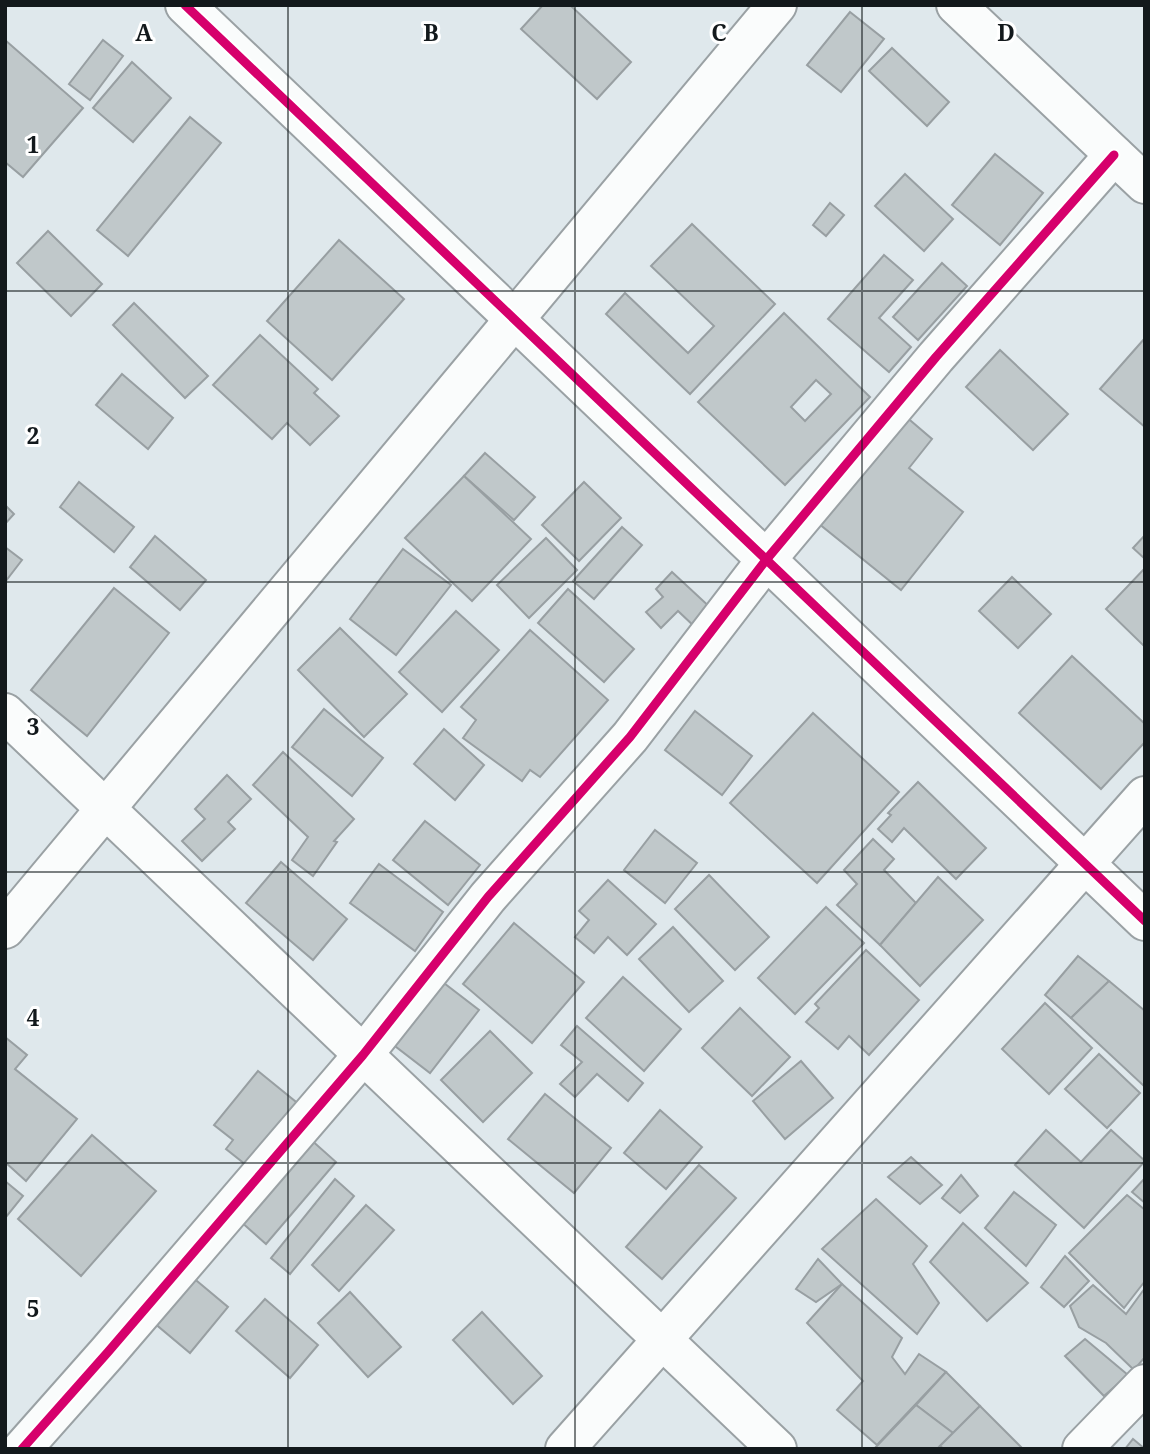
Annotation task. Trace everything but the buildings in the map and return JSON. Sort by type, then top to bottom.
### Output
[{"type":"street","points":[[185,5],[1145,921]]},
{"type":"street","points":[[5,929],[777,5]]},
{"type":"street","points":[[956,5],[1145,184]]},
{"type":"street","points":[[22,1449],[363,1055],[488,897],[630,737],[766,560],[936,357],[1114,155]]},
{"type":"street","points":[[5,713],[777,1449]]},
{"type":"street","points":[[565,1449],[1145,796]]},
{"type":"street","points":[[1082,1449],[1145,1384]]},
{"type":"cycle path","points":[[185,5],[1145,921]]},
{"type":"cycle path","points":[[22,1449],[363,1055],[488,897],[630,737],[766,560],[936,357],[1114,155]]}]
